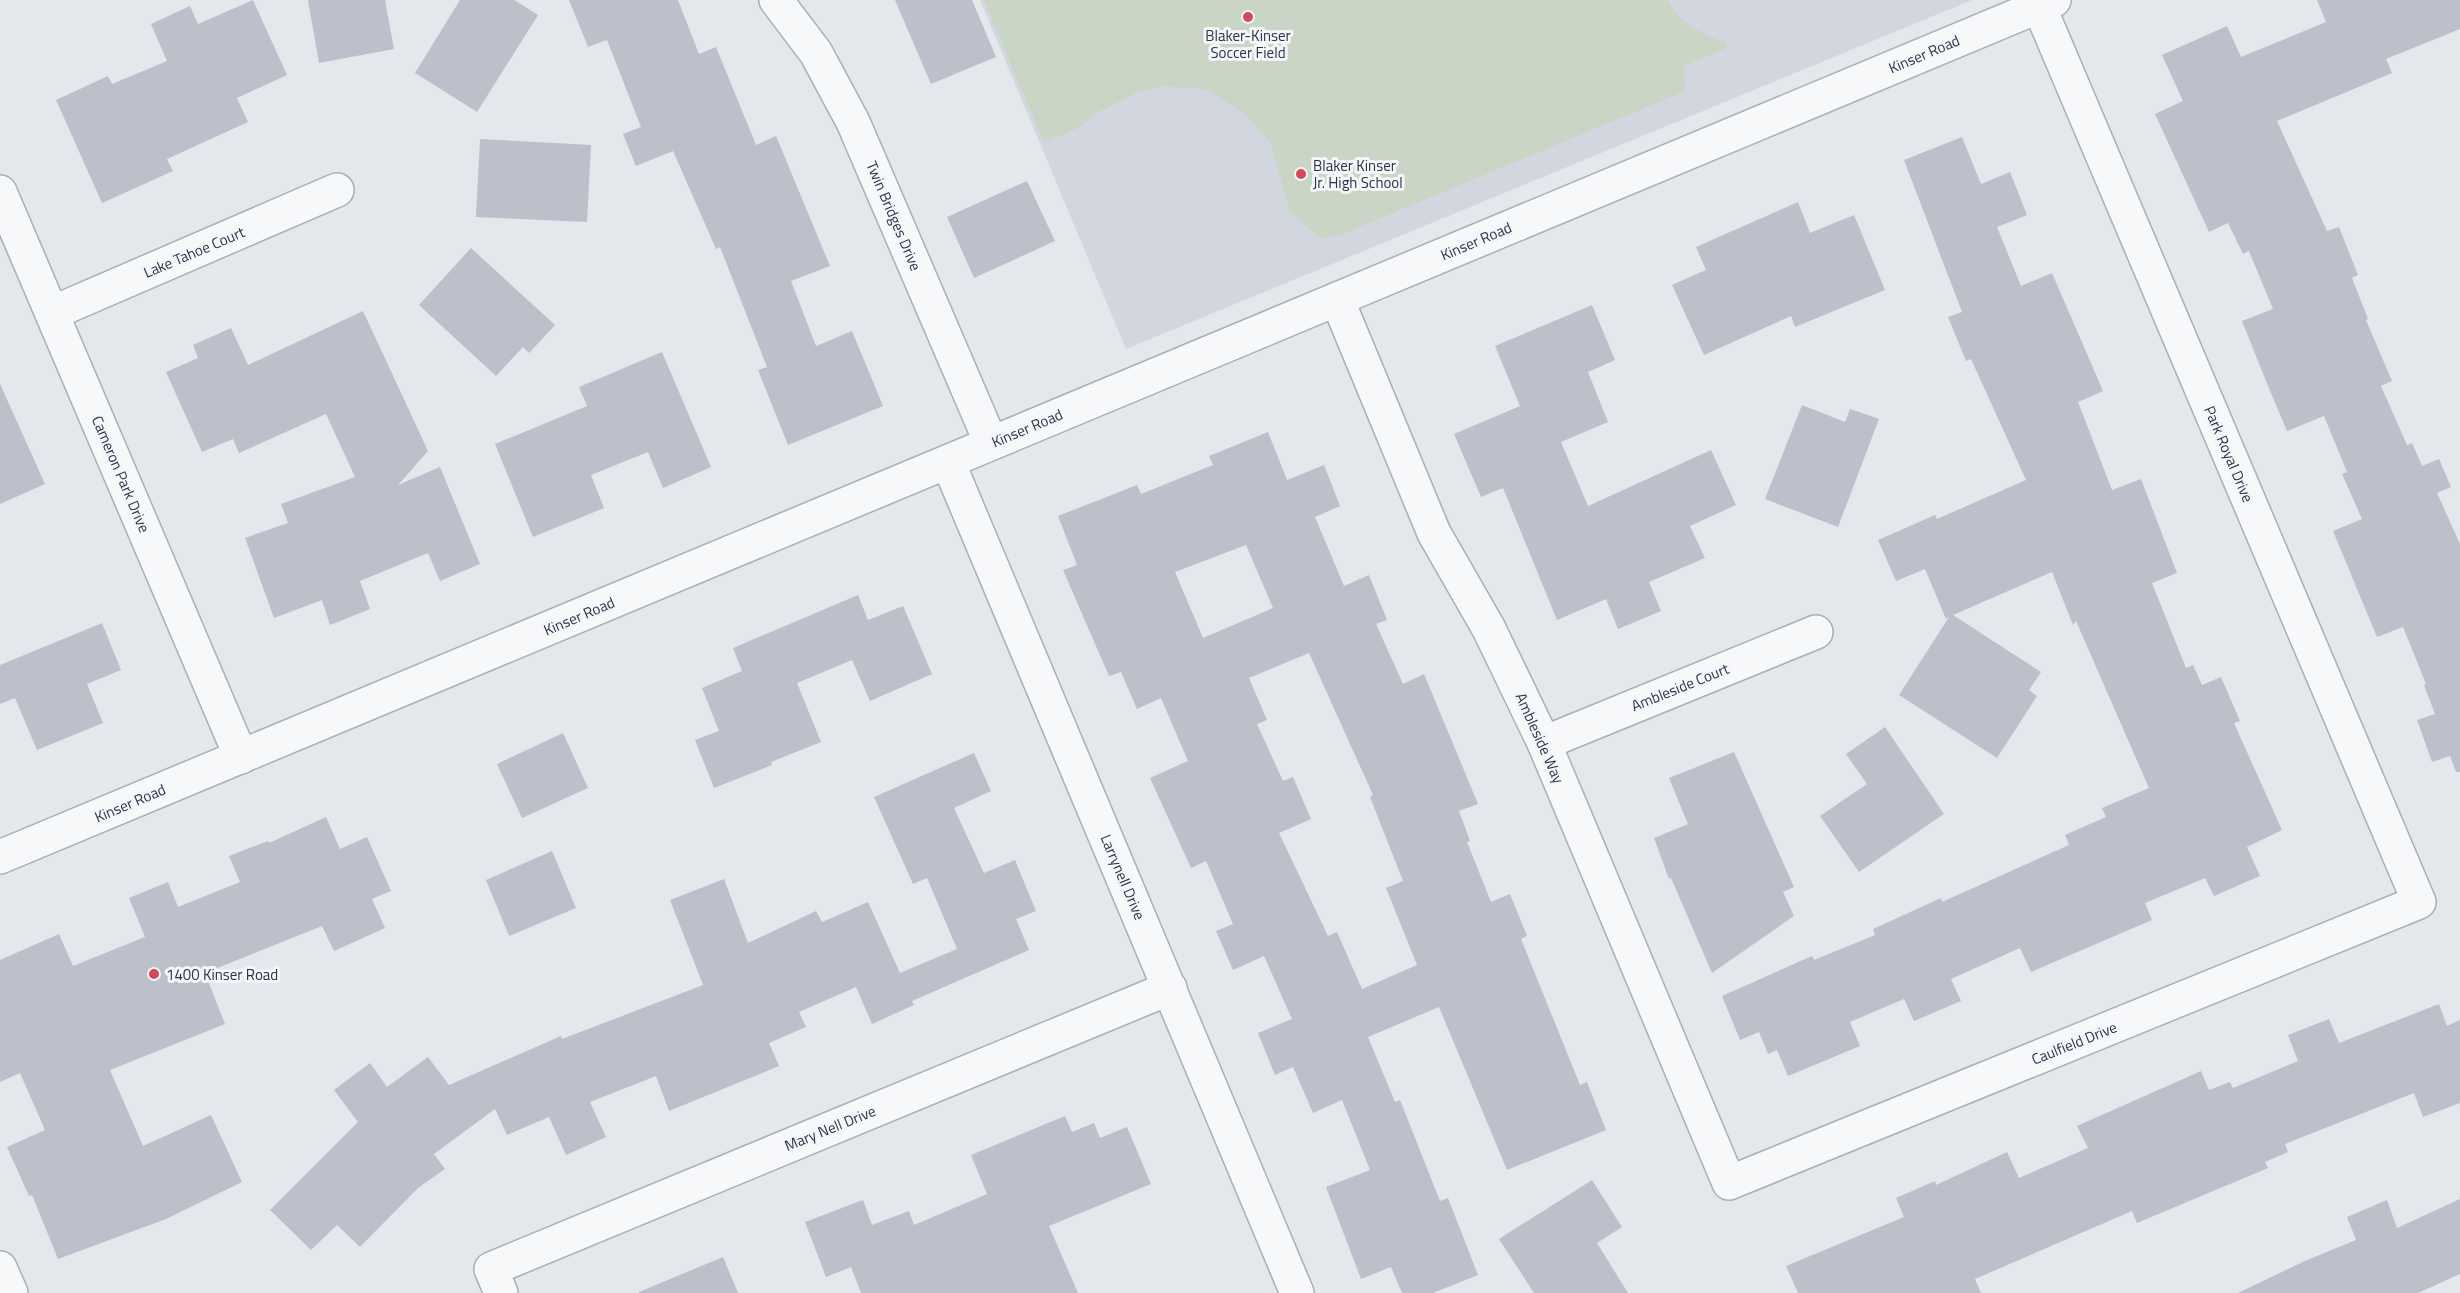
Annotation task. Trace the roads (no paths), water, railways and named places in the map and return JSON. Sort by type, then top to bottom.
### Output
[{"type":"street","name":"Twin Bridges Drive","points":[[776,0],[816,53],[849,113],[991,443]]},
{"type":"street","name":"Kinser Road","points":[[0,857],[2047,3]]},
{"type":"street","name":"Park Royal Drive","points":[[2047,3],[2419,902]]},
{"type":"street","name":"Lake Tahoe Court","points":[[52,313],[337,190]]},
{"type":"street","name":"Cameron Park Drive","points":[[0,192],[241,757]]},
{"type":"street","name":"Ambleside Way","points":[[1337,300],[1434,533],[1489,629],[1544,743],[1729,1183]]},
{"type":"street","name":"Larrynell Drive","points":[[948,462],[1297,1293]]},
{"type":"street","name":"Ambleside Court","points":[[1544,743],[1816,632]]},
{"type":"street","name":"Caulfield Drive","points":[[1729,1183],[2419,902]]},
{"type":"street","name":"Mary Nell Drive","points":[[496,1281],[1170,988]]},
{"type":"street","points":[[0,1268],[11,1293]]},
{"type":"place","name":"Blaker-Kinser Soccer Field","points":[[1248,17]]},
{"type":"place","name":"Blaker Kinser Jr. High School","points":[[1301,174]]},
{"type":"place","name":"1400 Kinser Road","points":[[154,974]]}]
